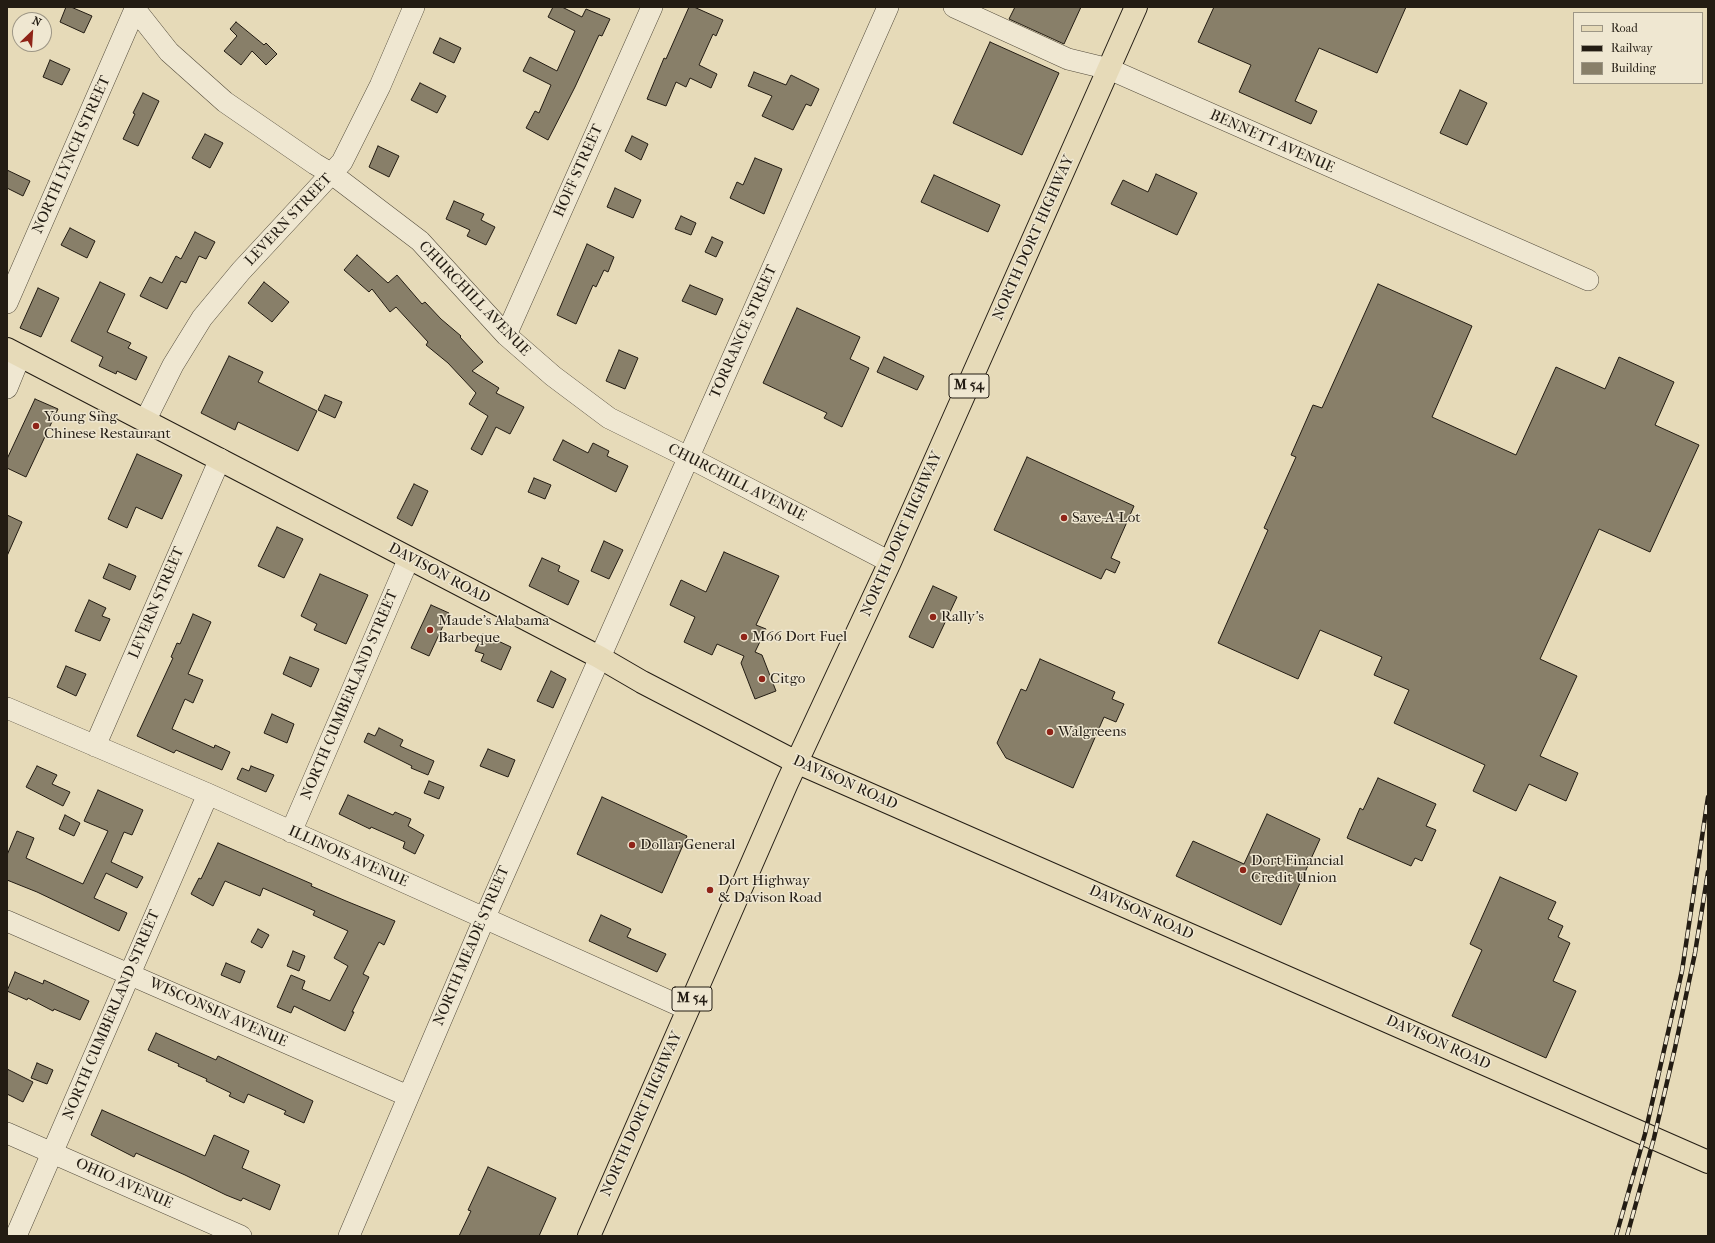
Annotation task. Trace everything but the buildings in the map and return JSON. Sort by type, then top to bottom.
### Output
[{"type":"main road","name":"NORTH DORT HIGHWAY","points":[[589,1236],[796,762],[890,562],[1136,7]]},
{"type":"main road","name":"DAVISON ROAD","points":[[13,353],[220,459],[599,657],[642,682],[796,762],[1708,1162]]},
{"type":"street","name":"LEVERN STREET","points":[[145,421],[173,365],[202,318],[241,271],[342,162],[376,93],[414,7]]},
{"type":"street","name":"HOFF STREET","points":[[506,335],[652,7]]},
{"type":"street","name":"TORRANCE STREET","points":[[599,657],[888,7]]},
{"type":"street","name":"BENNETT AVENUE","points":[[954,7],[1068,60],[1109,69],[1588,280]]},
{"type":"street","name":"CHURCHILL AVENUE","points":[[136,8],[169,52],[225,102],[332,174],[420,241],[506,335],[553,376],[610,418],[890,562]]},
{"type":"street","name":"NORTH LYNCH STREET","points":[[7,303],[136,8]]},
{"type":"street","points":[[7,388],[13,353]]},
{"type":"street","name":"LEVERN STREET","points":[[94,746],[220,459]]},
{"type":"street","name":"NORTH CUMBERLAND STREET","points":[[291,832],[409,558]]},
{"type":"street","name":"NORTH MEADE STREET","points":[[349,1236],[485,917],[599,657]]},
{"type":"street","name":"ILLINOIS AVENUE","points":[[7,708],[208,794],[485,917],[687,1009]]},
{"type":"street","name":"NORTH CUMBERLAND STREET","points":[[16,1236],[208,794]]},
{"type":"street","name":"WISCONSIN AVENUE","points":[[7,921],[408,1096]]},
{"type":"street","name":"OHIO AVENUE","points":[[7,1133],[241,1236]]},
{"type":"railway","points":[[1616,1236],[1645,1134],[1682,971],[1708,797]]},
{"type":"railway","points":[[1627,1236],[1654,1138],[1675,1048],[1695,953],[1708,872]]},
{"type":"place","name":"Young Sing Chinese Restaurant","points":[[36,426]]},
{"type":"place","name":"Save-A-Lot","points":[[1064,518]]},
{"type":"place","name":"Rally's","points":[[933,617]]},
{"type":"place","name":"Maude's Alabama Barbeque","points":[[430,630]]},
{"type":"place","name":"M66 Dort Fuel","points":[[744,637]]},
{"type":"place","name":"Citgo","points":[[762,679]]},
{"type":"place","name":"Walgreens","points":[[1050,732]]},
{"type":"place","name":"Dollar General","points":[[632,845]]},
{"type":"place","name":"Dort Financial Credit Union","points":[[1243,870]]},
{"type":"place","name":"Dort Highway & Davison Road","points":[[710,890]]}]
